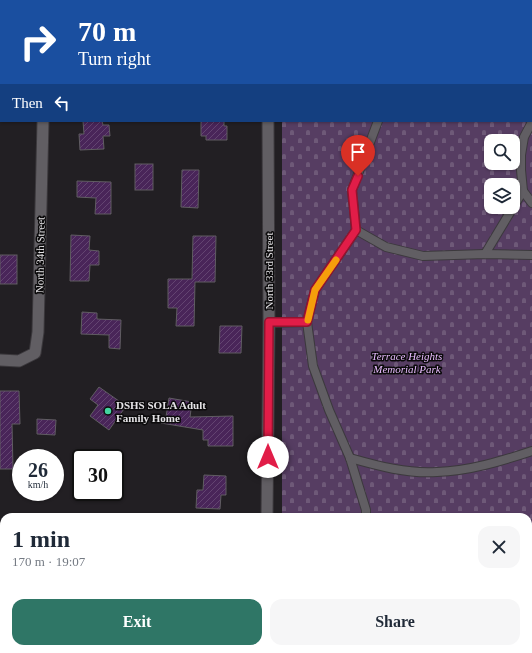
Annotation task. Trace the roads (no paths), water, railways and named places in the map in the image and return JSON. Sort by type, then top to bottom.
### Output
[{"type":"street","name":"North 34th Street","points":[[0,360],[19,361],[35,353],[38,332],[43,122]]},
{"type":"street","name":"North 33rd Street","points":[[267,513],[269,322],[268,122]]},
{"type":"lane","points":[[366,513],[350,458],[329,410],[313,366],[307,322],[315,290],[356,230],[352,190],[378,122]]},
{"type":"lane","points":[[532,122],[524,137],[521,155],[523,191],[532,203]]},
{"type":"lane","points":[[485,254],[523,191]]},
{"type":"lane","points":[[356,230],[386,247],[423,256],[485,254],[532,255]]},
{"type":"lane","points":[[269,322],[307,322]]},
{"type":"lane","points":[[350,458],[378,466],[406,471],[437,472],[462,469],[502,461],[532,451]]},
{"type":"place","name":"DSHS SOLA Adult Family Home","points":[[108,411]]},
{"type":"park label","name":"Terrace Heights Memorial Park","points":[[407,362]]}]
